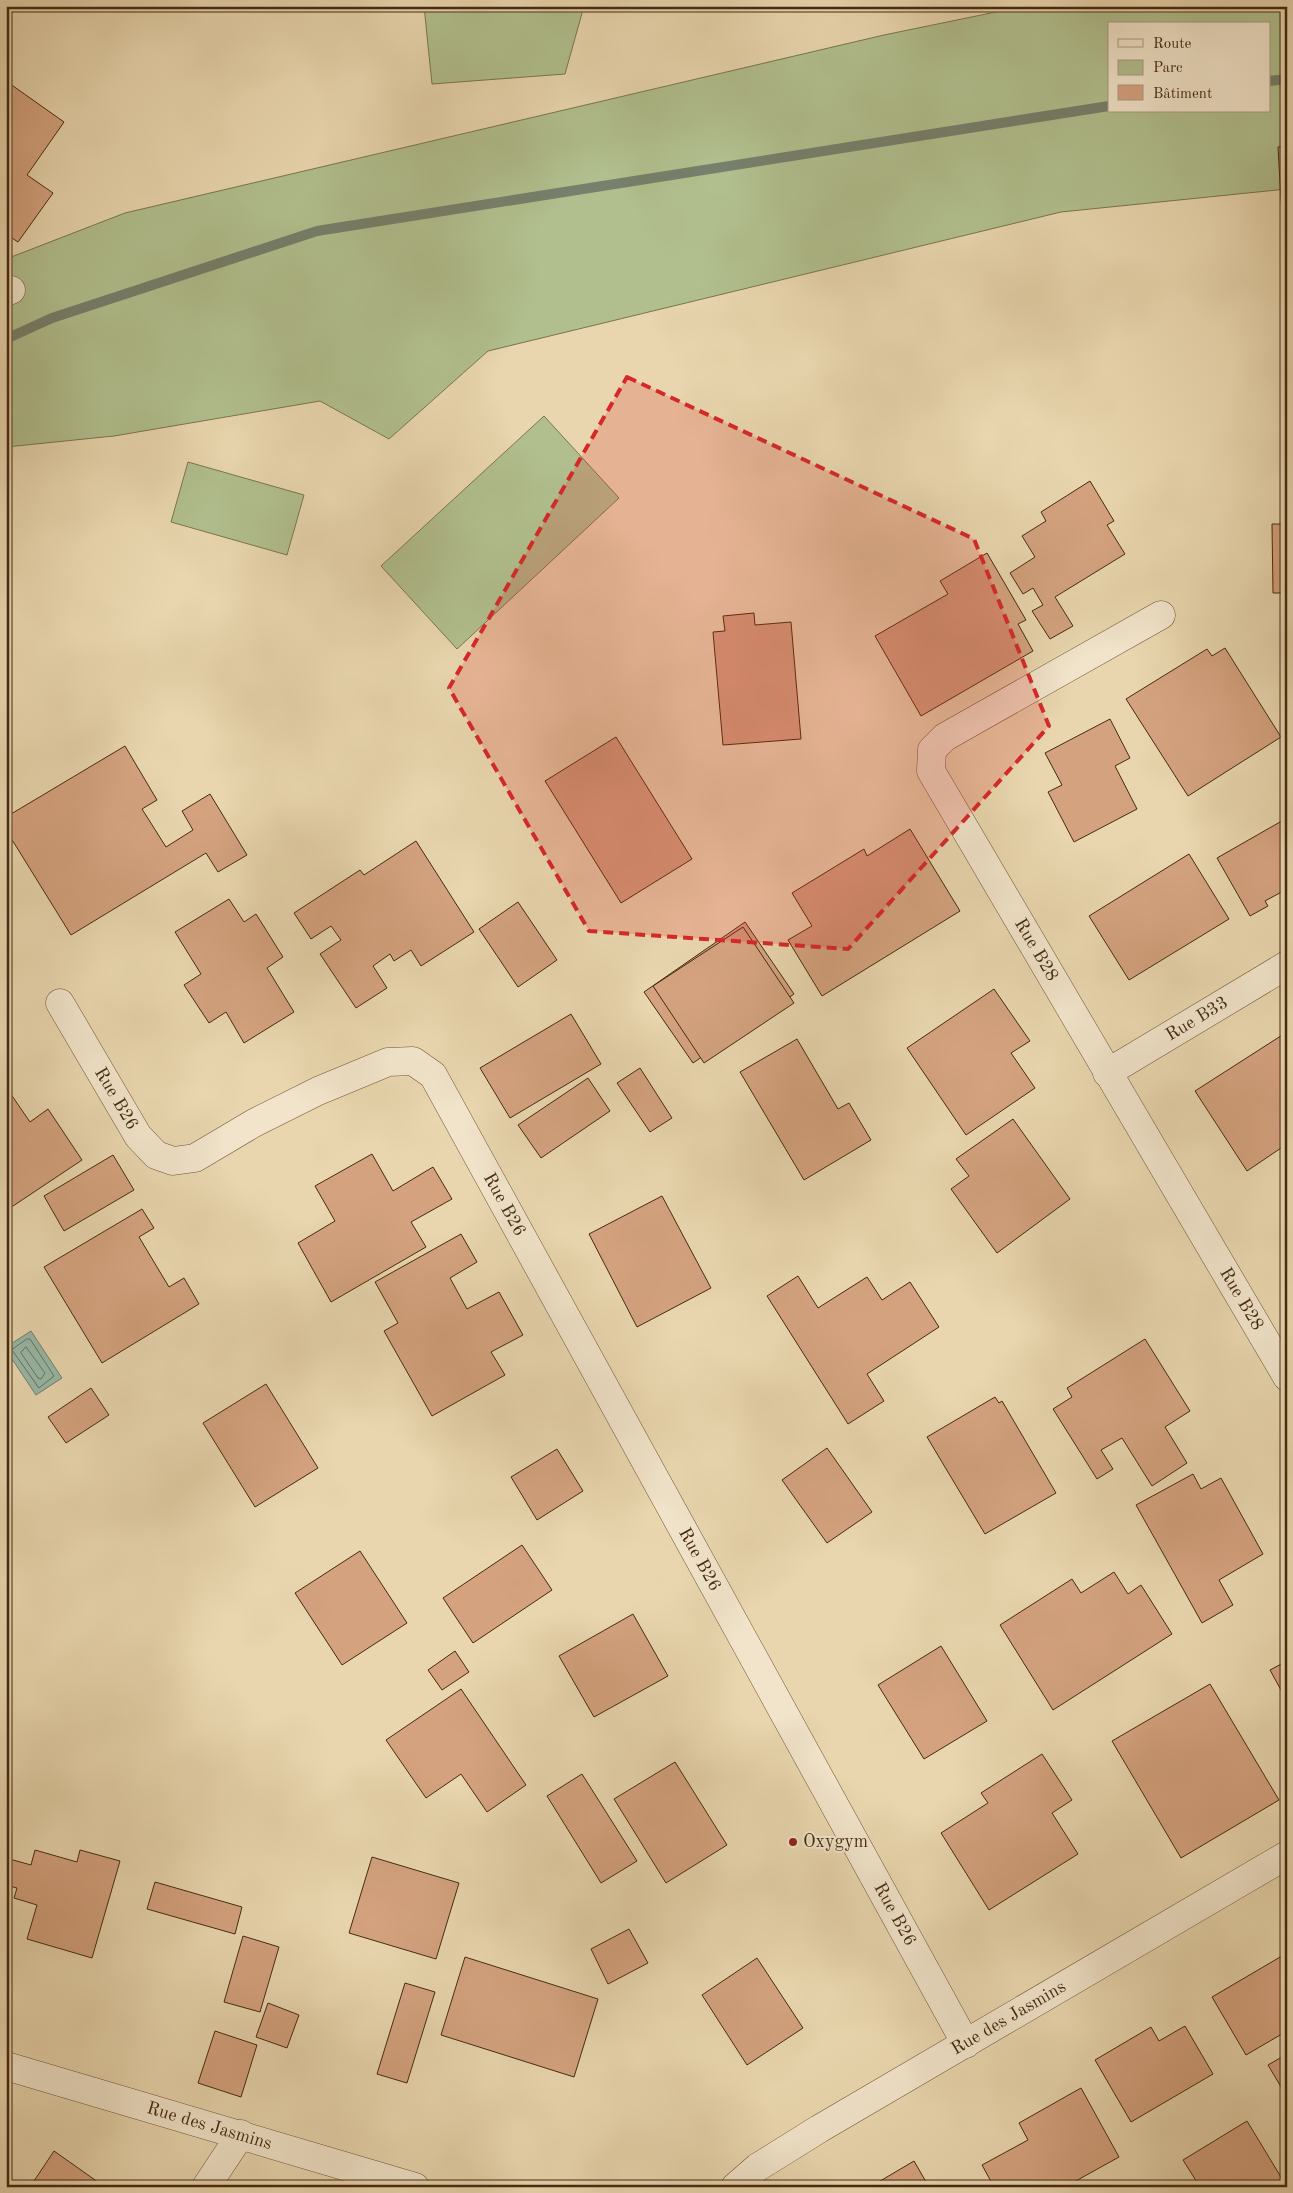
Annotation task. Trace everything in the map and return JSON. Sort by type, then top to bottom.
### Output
[{"type":"street","name":"Rue B28","points":[[1161,615],[945,738],[932,750],[931,771],[1287,1377]]},
{"type":"street","name":"Rue B33","points":[[1107,1073],[1287,965]]},
{"type":"street","name":"Rue B26","points":[[60,1003],[138,1136],[156,1155],[173,1161],[195,1158],[254,1123],[318,1091],[388,1062],[423,1068],[966,2044]]},
{"type":"street","name":"Rue des Jasmins","points":[[735,2187],[758,2167],[819,2129],[1287,1855]]},
{"type":"street","name":"Rue des Jasmins","points":[[6,2066],[241,2134],[414,2187]]},
{"type":"street","points":[[206,2187],[241,2134]]},
{"type":"highlighted area","points":[[627,377],[974,539],[1049,726],[848,949],[589,931],[449,688]]},
{"type":"green space","points":[[424,6],[584,6],[565,74],[432,84]]},
{"type":"green space","points":[[1025,6],[1287,6],[1287,189],[1061,212],[488,351],[389,439],[320,401],[114,436],[6,447],[6,259],[125,213],[884,35]]},
{"type":"green space","points":[[544,416],[619,498],[457,649],[381,566]]},
{"type":"green space","points":[[188,462],[304,495],[287,555],[171,522]]},
{"type":"water","points":[[31,1331],[62,1378],[36,1395],[6,1350],[6,1347]]},
{"type":"building","points":[[6,81],[64,122],[27,175],[53,193],[18,242],[6,234]]},
{"type":"building","points":[[1287,146],[1287,271],[1285,271],[1278,147]]},
{"type":"building","points":[[1090,481],[1114,521],[1107,525],[1125,554],[1055,597],[1073,626],[1050,639],[1032,611],[1043,605],[1033,588],[1023,594],[1010,573],[1035,557],[1022,536],[1046,521],[1041,512]]},
{"type":"building","points":[[1272,524],[1287,524],[1287,593],[1273,593]]},
{"type":"building","points":[[987,553],[1026,620],[1018,624],[1033,651],[921,716],[875,636],[948,594],[940,581]]},
{"type":"building","points":[[754,613],[755,625],[791,622],[801,739],[723,745],[713,632],[725,631],[723,616]]},
{"type":"building","points":[[1225,648],[1281,737],[1188,796],[1126,699],[1207,649],[1212,656]]},
{"type":"building","points":[[1110,719],[1130,758],[1115,766],[1137,809],[1074,842],[1048,792],[1062,785],[1045,753]]},
{"type":"building","points":[[616,737],[692,859],[621,903],[545,781]]},
{"type":"building","points":[[125,746],[157,800],[142,809],[166,847],[193,830],[182,811],[210,794],[247,855],[218,872],[206,853],[71,935],[6,830],[6,817]]},
{"type":"building","points":[[1287,818],[1287,889],[1265,901],[1268,906],[1250,916],[1217,858]]},
{"type":"building","points":[[910,829],[960,911],[822,996],[788,940],[812,926],[792,893],[864,849],[867,856]]},
{"type":"building","points":[[416,841],[474,932],[421,966],[411,950],[394,961],[390,954],[373,966],[387,988],[356,1008],[320,954],[341,940],[331,926],[311,939],[294,913],[360,870],[364,875]]},
{"type":"building","points":[[1189,854],[1229,919],[1129,980],[1089,916]]},
{"type":"building","points":[[229,899],[244,922],[256,914],[283,957],[267,968],[294,1012],[244,1043],[226,1012],[209,1023],[184,985],[201,974],[175,932]]},
{"type":"building","points":[[518,902],[557,960],[518,987],[479,929]]},
{"type":"building","points":[[745,922],[794,994],[693,1063],[644,992]]},
{"type":"building","points":[[743,927],[794,1003],[704,1063],[653,986]]},
{"type":"building","points":[[994,989],[1030,1041],[1011,1053],[1035,1088],[966,1135],[907,1048]]},
{"type":"building","points":[[571,1014],[601,1064],[510,1118],[480,1068]]},
{"type":"building","points":[[1287,1032],[1287,1144],[1247,1171],[1195,1091]]},
{"type":"building","points":[[797,1039],[838,1109],[849,1103],[871,1140],[804,1180],[740,1072]]},
{"type":"building","points":[[640,1068],[672,1118],[650,1132],[617,1083]]},
{"type":"building","points":[[588,1078],[610,1111],[541,1158],[518,1125]]},
{"type":"building","points":[[6,1087],[30,1122],[48,1109],[82,1160],[10,1208],[6,1202]]},
{"type":"building","points":[[1013,1119],[1070,1199],[997,1253],[951,1189],[969,1176],[956,1159]]},
{"type":"building","points":[[372,1154],[393,1191],[433,1167],[452,1199],[411,1222],[426,1247],[331,1302],[298,1243],[335,1221],[315,1186]]},
{"type":"building","points":[[113,1155],[134,1190],[64,1231],[44,1196]]},
{"type":"building","points":[[662,1196],[711,1288],[637,1327],[589,1234]]},
{"type":"building","points":[[142,1209],[154,1228],[139,1237],[169,1287],[184,1278],[199,1304],[102,1363],[44,1267]]},
{"type":"building","points":[[461,1234],[477,1262],[450,1278],[467,1309],[499,1292],[523,1335],[491,1352],[505,1375],[432,1416],[384,1331],[398,1323],[375,1282]]},
{"type":"building","points":[[798,1276],[818,1308],[867,1277],[882,1300],[910,1282],[939,1327],[867,1374],[884,1401],[848,1424],[767,1296]]},
{"type":"building","points":[[1145,1339],[1190,1411],[1165,1427],[1187,1463],[1152,1486],[1122,1438],[1101,1450],[1113,1469],[1097,1479],[1053,1409],[1072,1397],[1067,1388]]},
{"type":"building","points":[[266,1384],[318,1468],[255,1507],[203,1423]]},
{"type":"building","points":[[91,1388],[109,1415],[66,1443],[48,1417]]},
{"type":"building","points":[[995,1397],[999,1403],[1002,1401],[1056,1493],[985,1534],[927,1437]]},
{"type":"building","points":[[827,1448],[872,1512],[827,1543],[782,1480]]},
{"type":"building","points":[[557,1449],[583,1491],[537,1520],[511,1477]]},
{"type":"building","points":[[1193,1474],[1201,1489],[1221,1478],[1263,1554],[1219,1580],[1233,1605],[1202,1623],[1136,1505]]},
{"type":"building","points":[[522,1545],[552,1590],[473,1643],[443,1598]]},
{"type":"building","points":[[360,1551],[407,1623],[342,1665],[295,1593]]},
{"type":"building","points":[[1114,1572],[1128,1594],[1141,1585],[1172,1634],[1053,1710],[1000,1625],[1072,1579],[1081,1593]]},
{"type":"building","points":[[633,1614],[668,1676],[594,1717],[559,1656]]},
{"type":"building","points":[[941,1646],[987,1721],[924,1759],[878,1685]]},
{"type":"building","points":[[455,1651],[469,1672],[442,1690],[428,1670]]},
{"type":"building","points":[[1287,1661],[1287,1701],[1270,1670]]},
{"type":"building","points":[[1210,1684],[1279,1800],[1181,1858],[1112,1741]]},
{"type":"building","points":[[461,1689],[526,1785],[487,1812],[461,1774],[426,1798],[386,1740]]},
{"type":"building","points":[[1042,1754],[1072,1800],[1052,1813],[1078,1854],[989,1910],[941,1833],[988,1803],[981,1793]]},
{"type":"building","points":[[675,1762],[727,1845],[666,1883],[614,1799]]},
{"type":"building","points":[[582,1774],[637,1861],[601,1883],[547,1796]]},
{"type":"building","points":[[35,1850],[77,1862],[80,1850],[120,1861],[92,1958],[27,1939],[37,1905],[14,1898],[17,1888],[6,1885],[6,1858],[31,1865]]},
{"type":"building","points":[[372,1857],[459,1883],[436,1959],[349,1933]]},
{"type":"building","points":[[155,1882],[242,1907],[235,1934],[147,1909]]},
{"type":"building","points":[[629,1929],[648,1963],[608,1984],[591,1949]]},
{"type":"building","points":[[243,1936],[279,1947],[260,2012],[224,2002]]},
{"type":"building","points":[[1287,1953],[1287,2031],[1246,2055],[1212,1997]]},
{"type":"building","points":[[465,1957],[598,1999],[574,2077],[441,2035]]},
{"type":"building","points":[[757,1958],[803,2028],[747,2065],[702,1995]]},
{"type":"building","points":[[405,1983],[435,1992],[407,2083],[377,2074]]},
{"type":"building","points":[[268,2003],[299,2015],[287,2048],[256,2037]]},
{"type":"building","points":[[1185,2026],[1213,2074],[1131,2122],[1095,2060],[1151,2027],[1159,2041]]},
{"type":"building","points":[[215,2031],[257,2045],[241,2097],[198,2083]]},
{"type":"building","points":[[1287,2054],[1287,2097],[1268,2065]]},
{"type":"building","points":[[1081,2088],[1119,2157],[1065,2187],[994,2187],[982,2165],[1028,2140],[1019,2123]]},
{"type":"building","points":[[1247,2121],[1287,2187],[1200,2187],[1183,2160]]},
{"type":"building","points":[[54,2151],[105,2187],[30,2187]]},
{"type":"building","points":[[914,2161],[929,2187],[870,2187]]},
{"type":"waterway","points":[[1270,81],[1287,79]]},
{"type":"waterway","points":[[6,339],[52,318],[317,231],[1108,106]]},
{"type":"place","name":"Oxygym","points":[[793,1842]]}]
